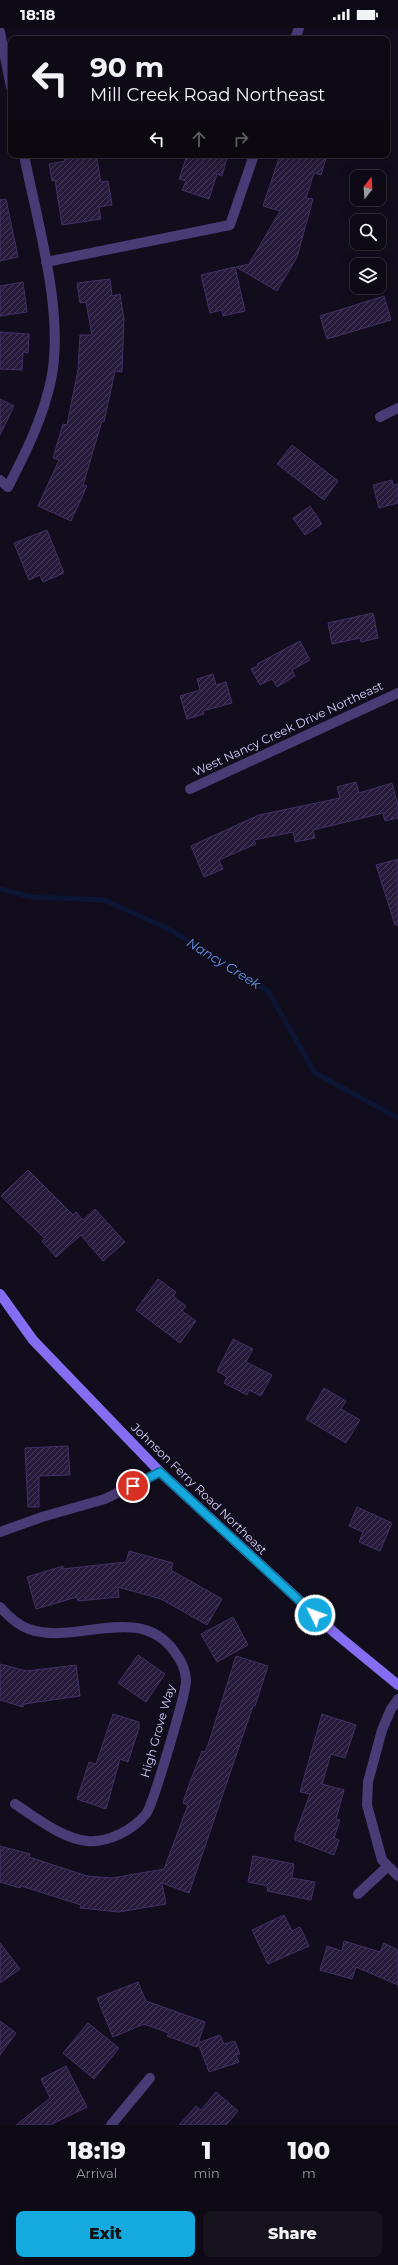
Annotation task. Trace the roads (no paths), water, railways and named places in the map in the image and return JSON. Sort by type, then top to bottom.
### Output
[{"type":"main road","name":"Johnson Ferry Road Northeast","points":[[0,1294],[33,1340],[160,1472],[336,1634],[398,1685]]},
{"type":"street","points":[[0,32],[8,72]]},
{"type":"street","points":[[0,480],[8,487],[33,439],[51,379],[54,340],[53,295],[25,158]]},
{"type":"street","points":[[46,262],[230,225],[253,158]]},
{"type":"street","points":[[380,417],[398,408]]},
{"type":"street","name":"West Nancy Creek Drive Northeast","points":[[190,788],[398,693]]},
{"type":"street","points":[[0,1532],[42,1517],[106,1499],[160,1472]]},
{"type":"street","name":"High Grove Way","points":[[0,1607],[12,1619],[28,1629],[48,1633],[61,1634],[116,1626],[146,1631],[160,1636],[174,1650],[185,1668],[186,1682],[167,1752],[147,1813],[129,1829],[107,1839],[87,1841],[56,1830],[15,1804]]},
{"type":"street","points":[[398,1699],[391,1709],[382,1730],[368,1782],[367,1805],[375,1841],[382,1860],[398,1876]]},
{"type":"street","points":[[358,1894],[388,1866]]},
{"type":"street","points":[[111,2125],[150,2078]]},
{"type":"waterway","name":"Nancy Creek","points":[[0,889],[32,897],[104,900],[169,929],[268,991],[315,1073],[398,1118]]}]
